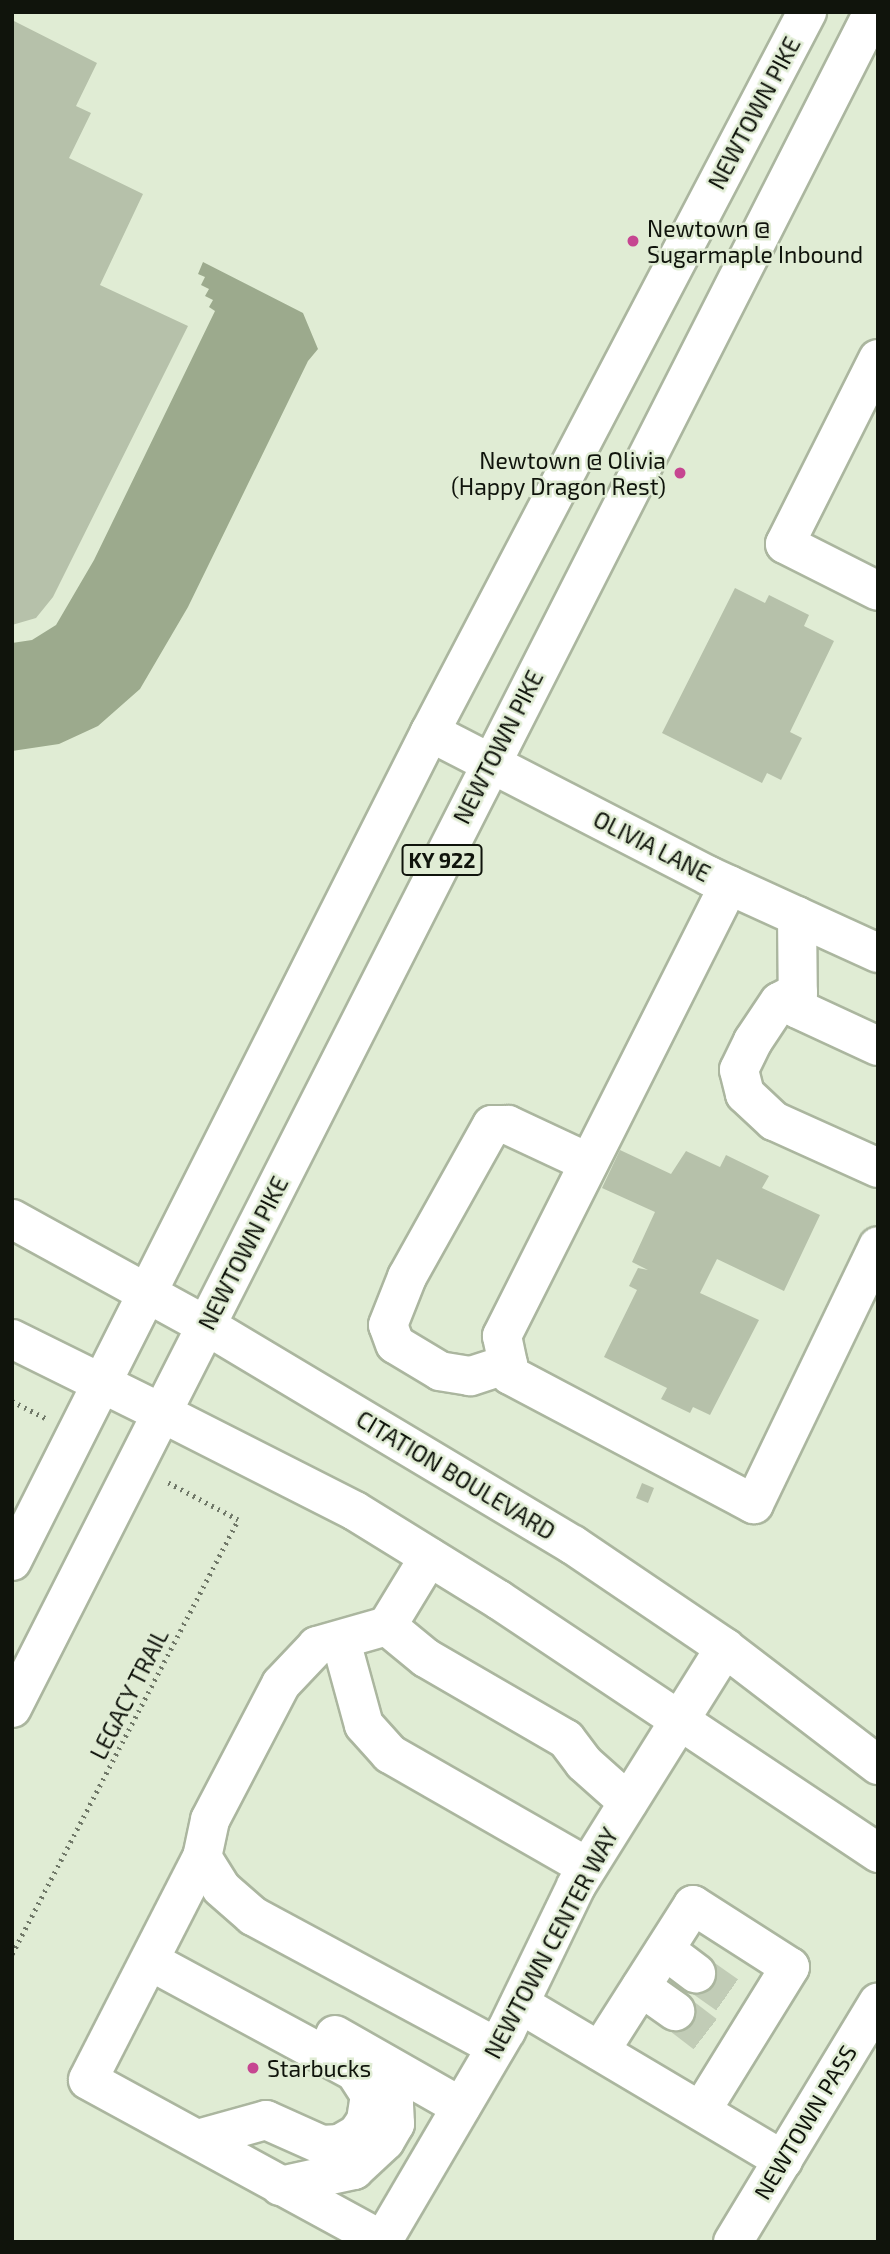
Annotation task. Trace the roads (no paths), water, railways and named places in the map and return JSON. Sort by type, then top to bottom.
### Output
[{"type":"main road","name":"NEWTOWN PIKE","points":[[12,1561],[430,732],[807,12]]},
{"type":"main road","name":"NEWTOWN PIKE","points":[[12,1708],[873,12]]},
{"type":"main road","points":[[878,359],[785,544],[878,591]]},
{"type":"main road","name":"OLIVIA LANE","points":[[430,732],[729,886],[876,949]]},
{"type":"main road","points":[[729,886],[502,1336],[510,1374],[754,1504],[878,1246]]},
{"type":"main road","points":[[797,916],[798,1009],[878,1046]]},
{"type":"main road","points":[[798,992],[779,1002],[753,1041],[739,1070],[745,1094],[774,1121],[878,1168]]},
{"type":"main road","points":[[508,1364],[470,1376],[440,1371],[394,1344],[388,1325],[407,1277],[492,1125],[508,1125],[589,1163]]},
{"type":"main road","name":"CITATION BOULEVARD","points":[[12,1219],[207,1326],[573,1545],[725,1648],[878,1765]]},
{"type":"main road","points":[[12,1339],[355,1511],[680,1721],[878,1853]]},
{"type":"main road","points":[[382,2241],[88,2080],[202,1857],[210,1820],[281,1684],[317,1646],[387,1626],[429,1557]]},
{"type":"main road","points":[[387,1626],[426,1658],[566,1739],[584,1763],[628,1802]]},
{"type":"main road","points":[[341,1641],[364,1725],[390,1754],[587,1867]]},
{"type":"main road","name":"NEWTOWN CENTER WAY","points":[[382,2241],[520,2004],[587,1867],[725,1648]]},
{"type":"main road","points":[[202,1857],[221,1888],[253,1916],[496,2047]]},
{"type":"main road","points":[[600,2052],[693,1905],[790,1967],[751,2012],[728,2052],[701,2111]]},
{"type":"main road","points":[[156,1949],[373,2057],[461,2106]]},
{"type":"main road","points":[[156,1949],[355,2072],[370,2095],[366,2121],[357,2133],[340,2144],[322,2145],[266,2120],[198,2140]]},
{"type":"main road","points":[[665,1950],[696,1973]]},
{"type":"main road","points":[[641,1987],[675,2011]]},
{"type":"main road","name":"NEWTOWN PASS","points":[[733,2242],[878,2003]]},
{"type":"main road","points":[[520,2004],[783,2160]]},
{"type":"main road","points":[[280,2186],[354,2169],[385,2141],[395,2124],[394,2103],[373,2057]]},
{"type":"tunnel","points":[[696,1973],[743,2006]]},
{"type":"tunnel","points":[[675,2011],[722,2047]]},
{"type":"place","name":"Newtown @ Sugarmaple Inbound","points":[[633,241]]},
{"type":"place","name":"Newtown @ Olivia (Happy Dragon Rest)","points":[[680,473]]},
{"type":"place","name":"Starbucks","points":[[253,2068]]}]
